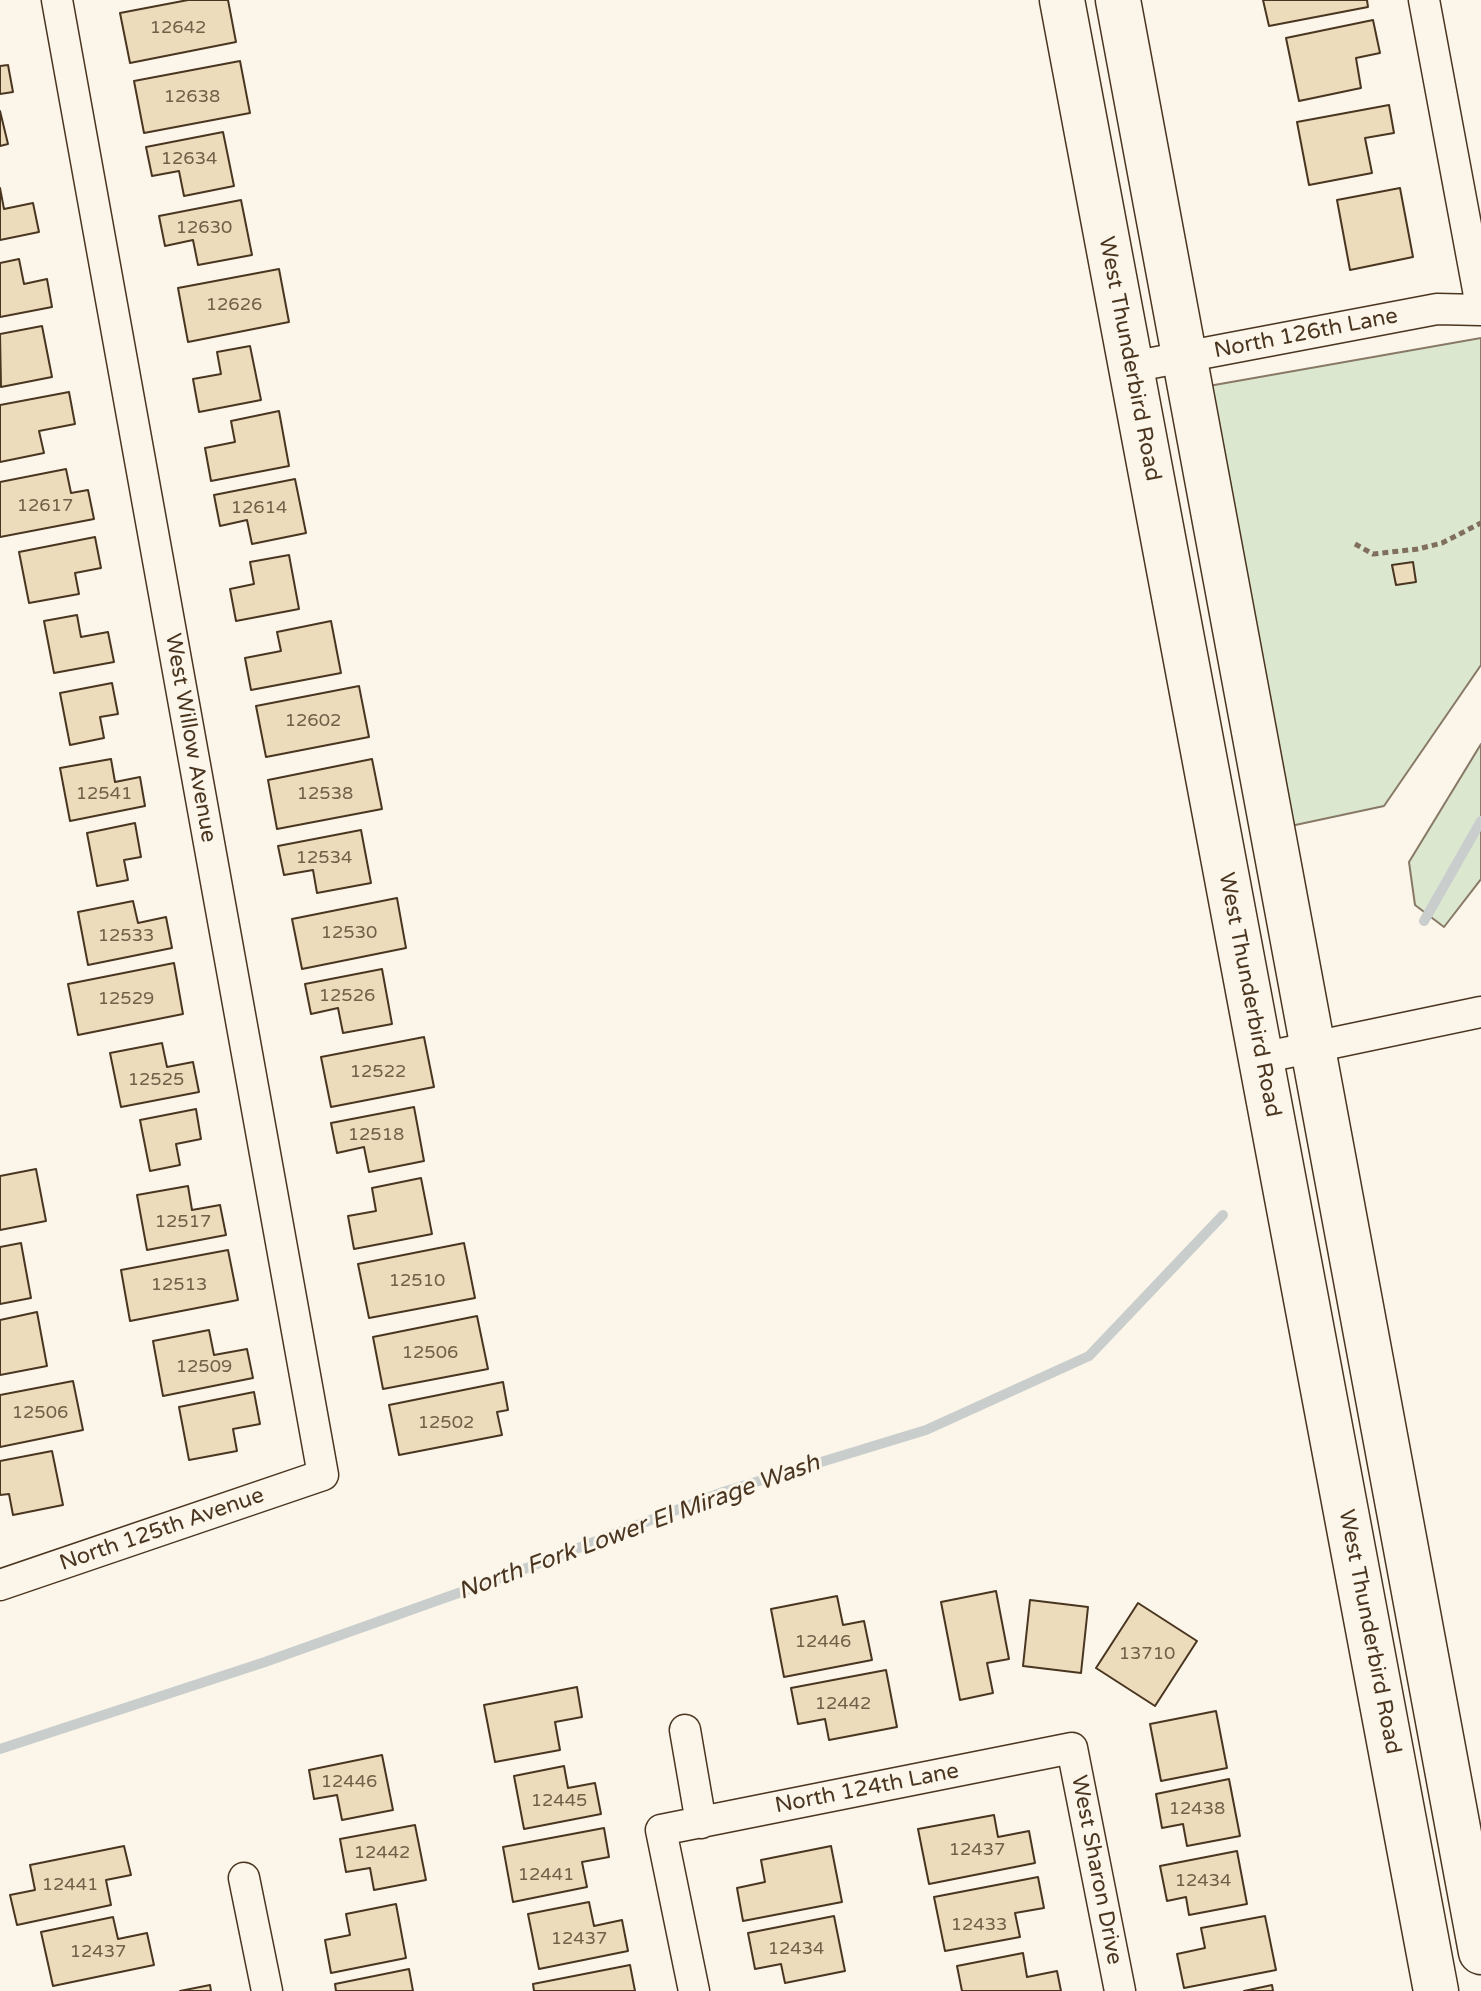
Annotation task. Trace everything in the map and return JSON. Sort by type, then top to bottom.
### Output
[{"type":"main road","name":"West Thunderbird Road","points":[[1062,0],[1436,1991]]},
{"type":"main road","points":[[1118,0],[1481,1952]]},
{"type":"street","name":"West Willow Avenue","points":[[57,0],[323,1475]]},
{"type":"street","points":[[1424,0],[1481,308]]},
{"type":"street","name":"North 126th Lane","points":[[1131,367],[1437,309],[1481,308]]},
{"type":"street","points":[[1261,1058],[1481,1012]]},
{"type":"street","name":"North 125th Avenue","points":[[0,1585],[323,1475]]},
{"type":"street","points":[[685,1730],[701,1823]]},
{"type":"street","name":"North 124th Lane","points":[[694,1991],[661,1830],[1072,1748]]},
{"type":"street","name":"West Sharon Drive","points":[[1072,1748],[1120,1991]]},
{"type":"street","points":[[244,1878],[267,1991]]},
{"type":"path","points":[[1355,544],[1373,554],[1418,549],[1442,543],[1481,523]]},
{"type":"green space","points":[[1481,338],[1481,665],[1384,806],[1286,827],[1203,387]]},
{"type":"green space","points":[[1481,744],[1481,879],[1444,927],[1415,905],[1409,862]]},
{"type":"building","points":[[188,0],[228,0],[236,42],[130,63],[120,13]]},
{"type":"building","points":[[1263,0],[1367,0],[1368,7],[1269,26]]},
{"type":"building","points":[[1373,20],[1380,53],[1356,58],[1361,88],[1299,101],[1286,38]]},
{"type":"building","points":[[240,61],[250,113],[144,133],[134,81]]},
{"type":"building","points":[[8,65],[13,92],[0,94],[0,66]]},
{"type":"building","points":[[1389,105],[1394,133],[1365,138],[1372,173],[1309,185],[1297,122]]},
{"type":"building","points":[[0,111],[8,144],[0,146]]},
{"type":"building","points":[[223,132],[234,186],[184,196],[179,171],[152,176],[146,147]]},
{"type":"building","points":[[0,188],[4,209],[33,203],[39,232],[0,240]]},
{"type":"building","points":[[1400,188],[1413,257],[1350,270],[1337,200]]},
{"type":"building","points":[[241,200],[252,255],[198,265],[193,240],[165,246],[159,216]]},
{"type":"building","points":[[19,259],[24,284],[47,279],[52,307],[0,317],[0,263]]},
{"type":"building","points":[[279,269],[289,322],[188,342],[178,288]]},
{"type":"building","points":[[42,326],[52,377],[1,387],[0,334]]},
{"type":"building","points":[[250,346],[261,400],[199,412],[193,379],[221,374],[217,352]]},
{"type":"building","points":[[69,392],[75,424],[39,431],[44,453],[0,462],[0,405]]},
{"type":"building","points":[[279,411],[289,466],[211,481],[205,448],[235,442],[231,421]]},
{"type":"building","points":[[66,469],[71,493],[88,490],[94,519],[0,537],[0,482]]},
{"type":"building","points":[[295,479],[306,533],[252,544],[247,520],[220,526],[214,495]]},
{"type":"building","points":[[95,537],[101,568],[75,573],[79,594],[29,603],[19,552]]},
{"type":"building","points":[[289,555],[299,609],[236,621],[230,589],[254,584],[250,562]]},
{"type":"building","points":[[1413,562],[1416,582],[1396,585],[1392,565]]},
{"type":"building","points":[[77,615],[81,637],[108,632],[114,662],[54,673],[44,621]]},
{"type":"building","points":[[331,621],[341,673],[251,690],[245,658],[281,651],[277,632]]},
{"type":"building","points":[[112,683],[118,714],[100,717],[104,738],[70,745],[60,693]]},
{"type":"building","points":[[359,686],[369,737],[266,757],[256,706]]},
{"type":"building","points":[[111,759],[115,782],[140,777],[145,806],[70,821],[60,768]]},
{"type":"building","points":[[372,759],[382,809],[277,829],[268,780]]},
{"type":"building","points":[[135,823],[141,857],[124,860],[128,880],[97,886],[87,833]]},
{"type":"building","points":[[361,830],[371,883],[317,893],[313,870],[284,875],[278,846]]},
{"type":"building","points":[[397,898],[406,948],[302,969],[292,919]]},
{"type":"building","points":[[133,901],[138,923],[166,917],[172,948],[88,965],[78,912]]},
{"type":"building","points":[[174,963],[183,1014],[78,1035],[68,984]]},
{"type":"building","points":[[382,969],[392,1024],[343,1033],[338,1008],[311,1014],[305,984]]},
{"type":"building","points":[[424,1037],[434,1087],[331,1107],[321,1057]]},
{"type":"building","points":[[162,1043],[167,1067],[193,1062],[199,1092],[121,1107],[110,1053]]},
{"type":"building","points":[[414,1107],[424,1161],[369,1172],[364,1147],[337,1153],[331,1123]]},
{"type":"building","points":[[196,1109],[201,1139],[176,1144],[180,1165],[150,1171],[140,1120]]},
{"type":"building","points":[[36,1169],[46,1221],[0,1230],[0,1176]]},
{"type":"building","points":[[421,1178],[432,1234],[354,1249],[348,1216],[376,1211],[372,1188]]},
{"type":"building","points":[[188,1186],[192,1210],[220,1205],[226,1235],[147,1250],[137,1195]]},
{"type":"building","points":[[21,1243],[31,1298],[0,1304],[0,1247]]},
{"type":"building","points":[[464,1243],[475,1298],[369,1318],[358,1264]]},
{"type":"building","points":[[228,1250],[238,1300],[130,1321],[121,1270]]},
{"type":"building","points":[[37,1312],[47,1366],[0,1375],[0,1320]]},
{"type":"building","points":[[477,1316],[488,1369],[383,1389],[373,1337]]},
{"type":"building","points":[[209,1330],[214,1355],[247,1349],[253,1378],[163,1396],[153,1341]]},
{"type":"building","points":[[73,1381],[83,1430],[0,1447],[0,1395]]},
{"type":"building","points":[[503,1382],[508,1410],[497,1412],[502,1435],[399,1455],[389,1405]]},
{"type":"building","points":[[254,1392],[260,1424],[233,1429],[237,1451],[189,1460],[179,1407]]},
{"type":"building","points":[[52,1451],[63,1505],[13,1515],[9,1494],[0,1495],[0,1461]]},
{"type":"building","points":[[996,1591],[1009,1659],[987,1663],[993,1693],[960,1700],[941,1602]]},
{"type":"building","points":[[837,1596],[843,1625],[864,1621],[872,1660],[784,1677],[771,1609]]},
{"type":"building","points":[[1030,1600],[1088,1607],[1081,1673],[1023,1666]]},
{"type":"building","points":[[1138,1603],[1197,1641],[1155,1706],[1096,1668]]},
{"type":"building","points":[[886,1670],[897,1727],[829,1740],[825,1719],[798,1724],[791,1688]]},
{"type":"building","points":[[577,1687],[582,1717],[555,1722],[560,1750],[495,1762],[484,1705]]},
{"type":"building","points":[[1216,1711],[1227,1768],[1161,1781],[1150,1724]]},
{"type":"building","points":[[382,1755],[393,1810],[342,1820],[337,1795],[314,1799],[309,1770]]},
{"type":"building","points":[[564,1766],[568,1788],[595,1783],[601,1814],[524,1829],[514,1776]]},
{"type":"building","points":[[1229,1779],[1240,1836],[1187,1846],[1183,1824],[1162,1828],[1156,1794]]},
{"type":"building","points":[[994,1815],[998,1837],[1029,1831],[1035,1863],[929,1884],[918,1829]]},
{"type":"building","points":[[415,1825],[426,1880],[374,1890],[370,1868],[346,1872],[340,1839]]},
{"type":"building","points":[[604,1828],[609,1857],[582,1862],[587,1887],[513,1902],[503,1847]]},
{"type":"building","points":[[124,1846],[131,1875],[106,1880],[111,1905],[17,1925],[10,1895],[35,1890],[30,1865]]},
{"type":"building","points":[[831,1846],[842,1902],[743,1921],[737,1888],[765,1882],[761,1860]]},
{"type":"building","points":[[1237,1851],[1247,1904],[1189,1915],[1186,1897],[1167,1901],[1160,1866]]},
{"type":"building","points":[[1038,1877],[1044,1908],[1015,1913],[1020,1937],[945,1951],[934,1897]]},
{"type":"building","points":[[589,1902],[594,1926],[622,1920],[628,1951],[539,1969],[528,1914]]},
{"type":"building","points":[[396,1904],[406,1958],[331,1973],[325,1940],[350,1935],[346,1914]]},
{"type":"building","points":[[834,1916],[845,1971],[785,1983],[781,1964],[755,1969],[748,1933]]},
{"type":"building","points":[[1265,1916],[1276,1970],[1184,1988],[1177,1954],[1205,1948],[1201,1928]]},
{"type":"building","points":[[113,1917],[118,1939],[147,1933],[154,1965],[53,1986],[41,1932]]},
{"type":"building","points":[[1023,1953],[1027,1977],[1057,1971],[1061,1991],[962,1991],[957,1966]]},
{"type":"building","points":[[630,1965],[635,1991],[534,1991],[533,1984]]},
{"type":"building","points":[[409,1969],[413,1991],[336,1991],[335,1984]]},
{"type":"building","points":[[210,1985],[211,1991],[180,1991]]},
{"type":"building","points":[[1272,1985],[1273,1991],[1244,1991]]},
{"type":"waterway","name":"North Fork Lower El Mirage Wash","points":[[1424,921],[1481,821]]},
{"type":"waterway","name":"North Fork Lower El Mirage Wash","points":[[0,1749],[265,1662],[506,1576],[723,1492],[926,1430],[1089,1356],[1223,1215]]}]
